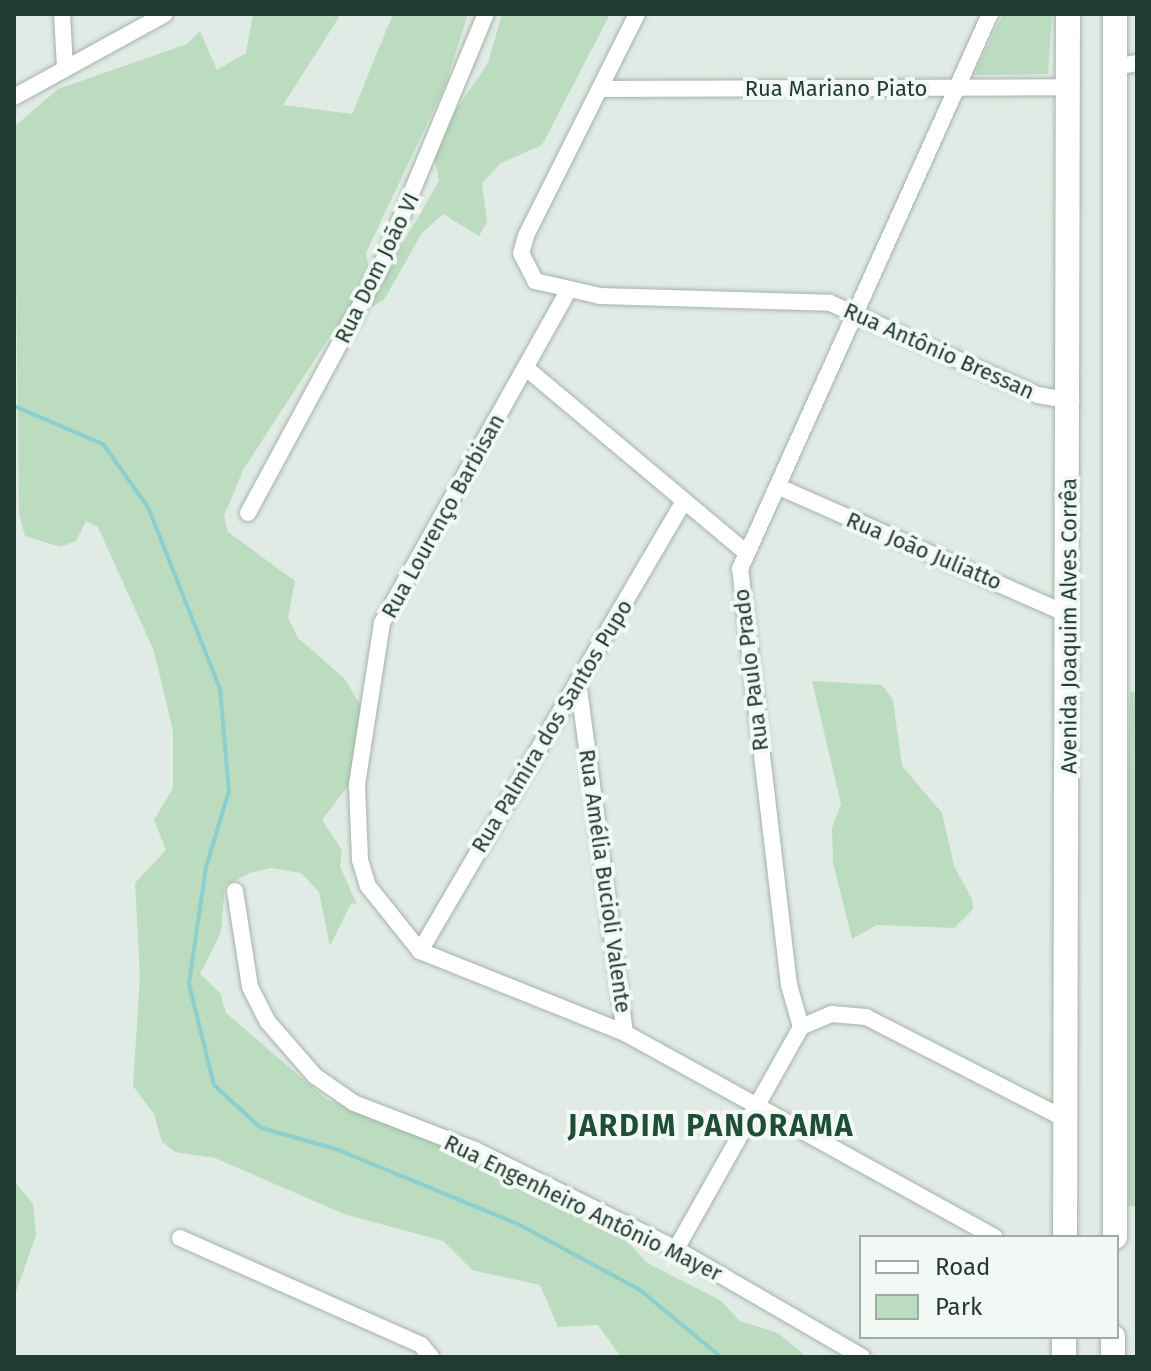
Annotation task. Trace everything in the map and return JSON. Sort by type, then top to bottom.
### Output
[{"type":"main road","name":"Avenida Joaquim Alves Corrêa","points":[[1065,1235],[1071,401],[1068,14]]},
{"type":"main road","points":[[1115,14],[1126,65],[1115,1235]]},
{"type":"street","points":[[62,14],[65,68]]},
{"type":"street","points":[[14,97],[165,14]]},
{"type":"street","name":"Rua Dom João VI","points":[[248,513],[378,273],[486,14]]},
{"type":"street","points":[[567,293],[535,281],[523,244],[604,89],[637,14]]},
{"type":"street","name":"Rua Paulo Prado","points":[[801,1027],[740,598],[745,552],[779,487],[990,14]]},
{"type":"street","name":"Rua Mariano Piato","points":[[604,89],[1069,87]]},
{"type":"street","name":"Rua Antônio Bressan","points":[[567,293],[811,301],[856,314],[1038,395],[1071,401]]},
{"type":"street","name":"Rua Lourenço Barbisan","points":[[567,293],[382,623],[357,785],[360,860],[380,907],[420,951],[625,1033],[757,1102],[990,1235]]},
{"type":"street","points":[[526,368],[745,552]]},
{"type":"street","name":"Rua João Juliatto","points":[[779,487],[1069,615]]},
{"type":"street","name":"Rua Palmira dos Santos Pupo","points":[[420,951],[684,501]]},
{"type":"street","name":"Rua Amélia Bucioli Valente","points":[[578,681],[625,1033]]},
{"type":"street","name":"Rua Engenheiro Antônio Mayer","points":[[235,891],[250,987],[268,1022],[315,1076],[354,1103],[475,1150],[676,1249],[862,1357]]},
{"type":"street","points":[[676,1249],[801,1027],[832,1014],[866,1017],[1065,1119]]},
{"type":"street","points":[[180,1238],[421,1345],[431,1357]]},
{"type":"green space","points":[[253,14],[341,14],[283,105],[352,114],[393,14],[468,14],[445,86],[366,253],[370,275],[387,271],[439,181],[432,145],[488,63],[502,14],[610,14],[542,145],[501,163],[482,183],[487,222],[479,236],[443,214],[422,233],[384,300],[336,327],[243,470],[224,516],[228,532],[295,581],[288,618],[298,638],[344,678],[364,711],[348,786],[322,820],[342,850],[340,867],[357,904],[351,903],[330,946],[319,892],[301,873],[271,868],[250,873],[225,885],[221,932],[200,974],[220,993],[226,1013],[326,1099],[521,1177],[626,1240],[647,1263],[720,1300],[740,1321],[778,1333],[807,1357],[621,1357],[598,1325],[558,1327],[540,1285],[472,1270],[443,1241],[344,1214],[215,1158],[175,1152],[162,1142],[154,1114],[133,1086],[140,977],[135,883],[166,850],[154,820],[173,788],[173,731],[154,651],[98,527],[86,521],[76,541],[60,547],[25,536],[19,514],[14,127],[58,89],[187,44],[200,31],[217,70],[246,53]]},
{"type":"green space","points":[[1003,14],[1052,14],[1048,74],[974,75]]},
{"type":"green space","points":[[812,681],[882,685],[893,700],[902,766],[942,813],[954,866],[972,899],[973,909],[954,928],[877,925],[852,939],[833,863],[832,828],[841,804]]},
{"type":"green space","points":[[1130,692],[1137,692],[1137,1207],[1116,1204]]},
{"type":"green space","points":[[14,1181],[33,1204],[36,1235],[14,1298]]},
{"type":"waterway","points":[[14,406],[103,444],[148,507],[220,689],[229,791],[206,867],[189,984],[214,1085],[261,1128],[336,1149],[518,1224],[640,1290],[721,1357]]},
{"type":"district","name":"JARDIM PANORAMA","points":[[711,1126]]}]
